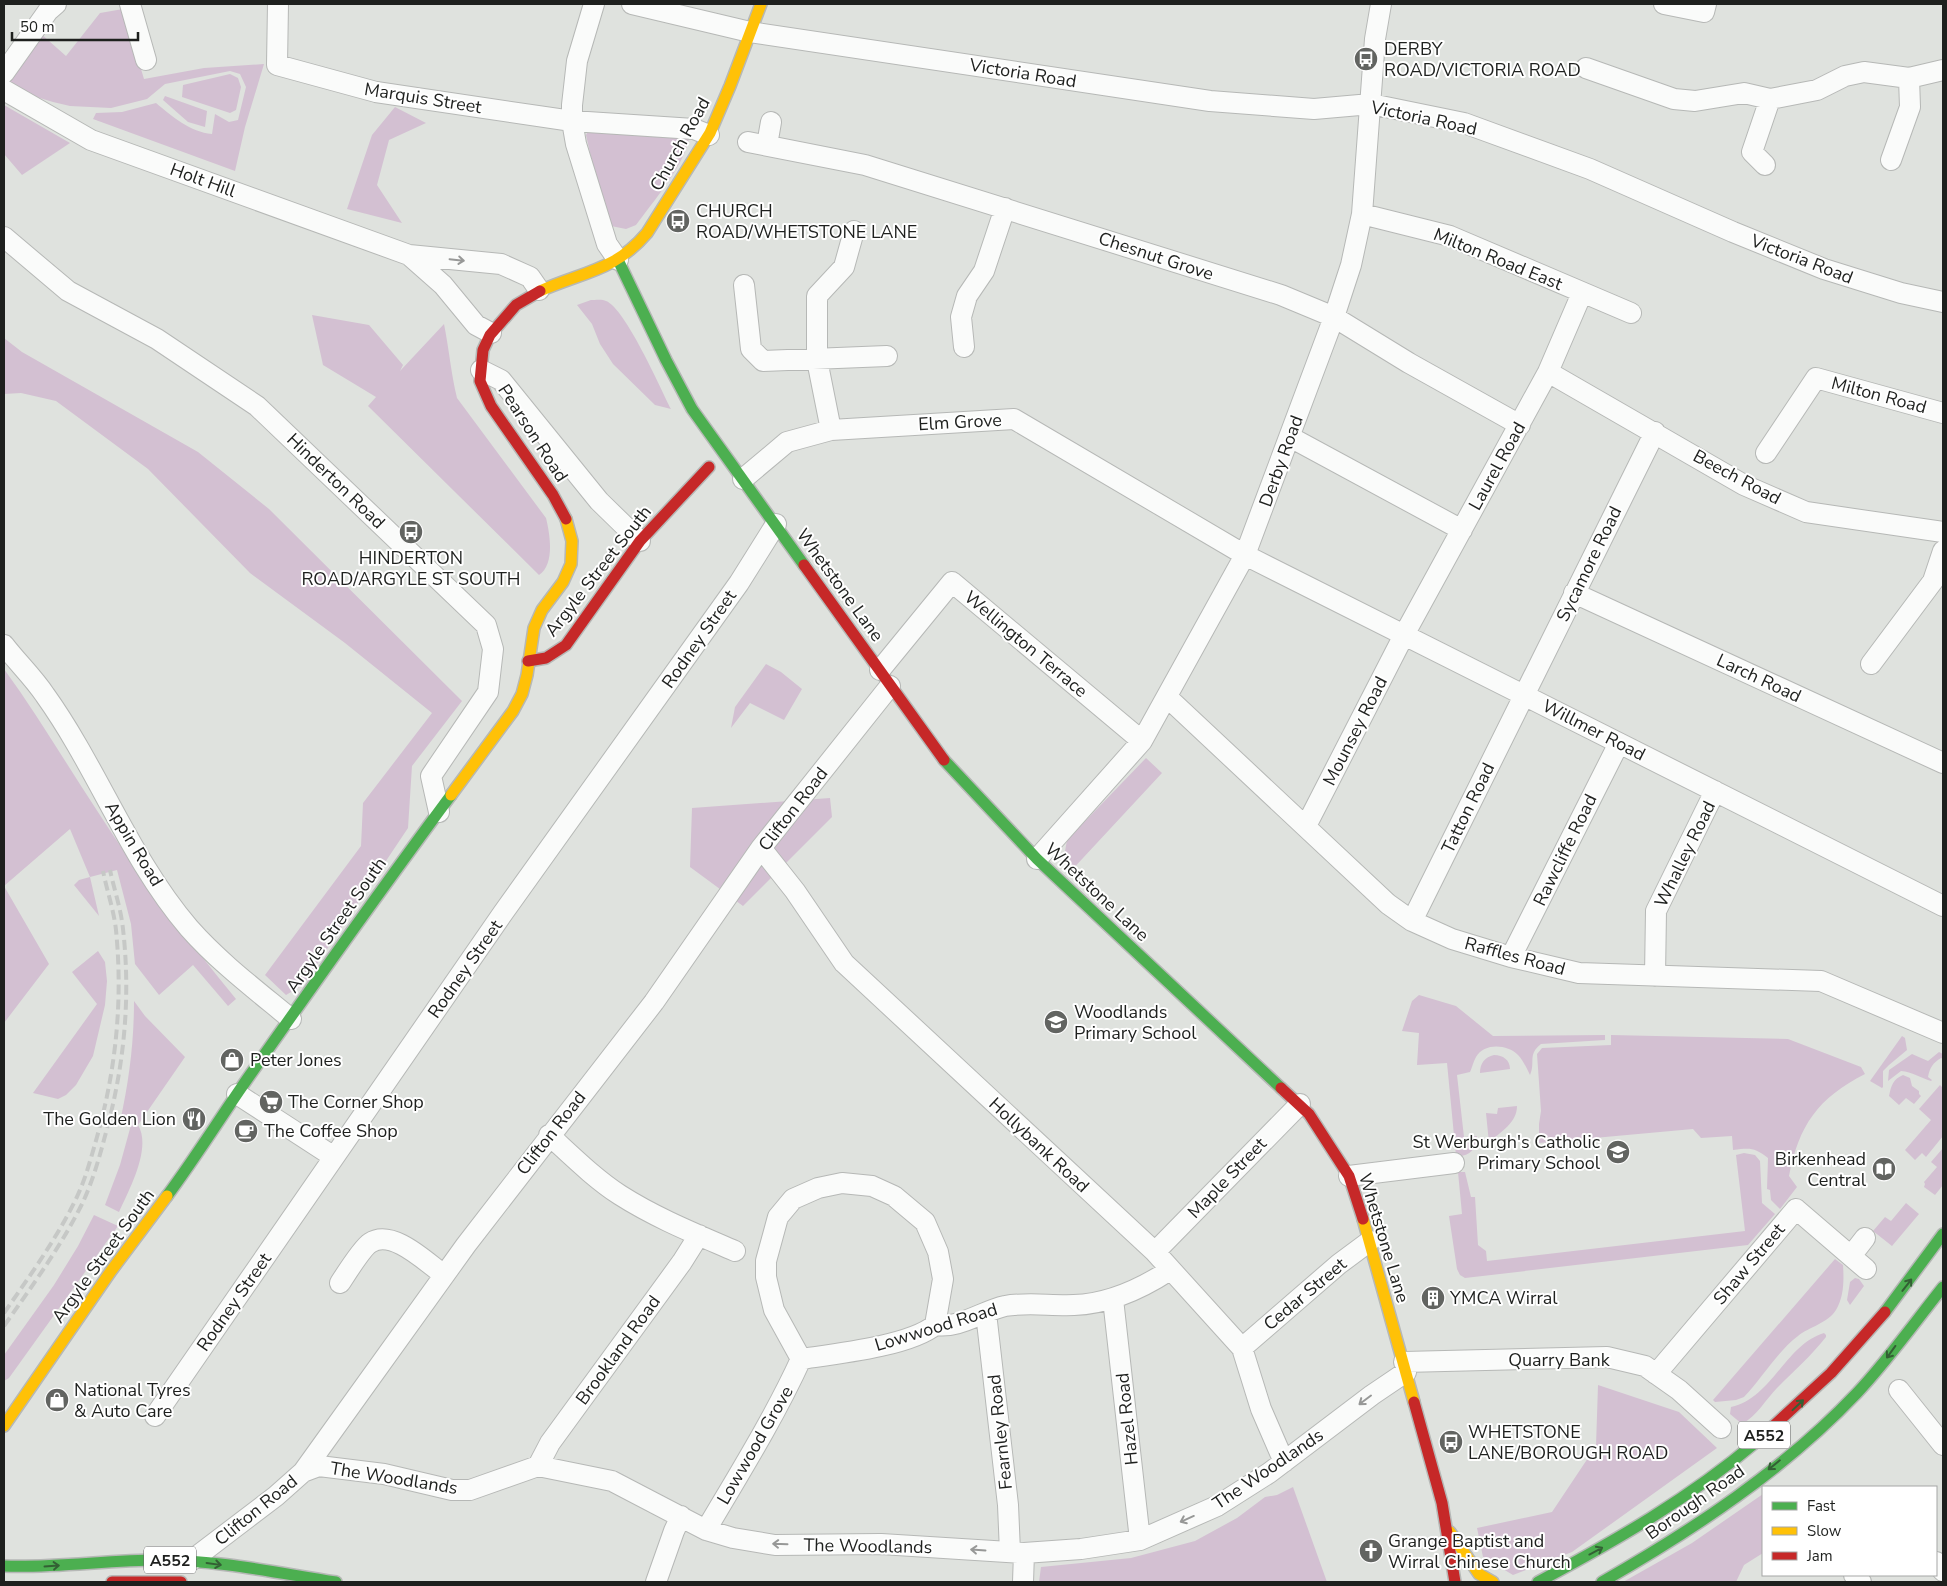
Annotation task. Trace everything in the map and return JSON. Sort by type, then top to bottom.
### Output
[{"type":"main road","name":"Church Road","points":[[618,260],[635,246],[653,225],[709,135],[761,4]]},
{"type":"main road","name":"Pearson Road","points":[[528,661],[534,630],[541,610],[561,584],[571,564],[571,542],[566,520],[547,486],[514,442],[490,405],[481,383],[480,370],[484,349],[491,333],[510,309],[538,290],[594,271],[618,260]]},
{"type":"main road","name":"Whetstone Lane","points":[[618,260],[692,409],[948,766],[1037,859],[1300,1104],[1309,1114],[1349,1176],[1370,1241],[1442,1503],[1455,1582]]},
{"type":"main road","name":"Argyle Street South","points":[[4,1426],[111,1271],[196,1156],[237,1094],[366,910],[516,704],[527,678],[528,661],[546,658],[566,645],[640,541],[709,467]]},
{"type":"main road","name":"A552","points":[[1538,1582],[1608,1545],[1711,1478],[1774,1427],[1842,1364],[1863,1341],[1927,1259],[1943,1234]]},
{"type":"main road","name":"Borough Road","points":[[1602,1582],[1648,1556],[1727,1503],[1796,1448],[1852,1398],[1883,1363],[1943,1287]]},
{"type":"main road","points":[[1446,1526],[1479,1574],[1493,1582]]},
{"type":"main road","name":"A552","points":[[4,1566],[30,1568],[120,1560],[192,1560],[336,1582]]},
{"type":"main road","points":[[112,1582],[181,1582]]},
{"type":"street","points":[[4,73],[48,11],[56,4]]},
{"type":"street","points":[[130,4],[146,60]]},
{"type":"street","name":"Marquis Street","points":[[278,4],[277,65],[376,92],[572,121],[694,129],[709,135]]},
{"type":"street","points":[[594,4],[577,61],[572,121],[576,144],[607,244],[618,260]]},
{"type":"street","name":"Victoria Road","points":[[632,4],[750,32],[800,40],[846,54],[1210,101],[1314,109],[1371,104],[1464,123],[1590,169],[1733,232],[1824,269],[1901,293],[1943,302]]},
{"type":"street","name":"Derby Road","points":[[1037,859],[1142,740],[1245,555],[1334,317],[1351,265],[1362,214],[1375,39],[1381,4]]},
{"type":"street","points":[[1664,4],[1704,12],[1706,4]]},
{"type":"street","points":[[1586,68],[1674,99],[1695,101],[1744,92],[1770,99],[1817,90],[1845,76],[1864,72],[1909,78],[1943,70]]},
{"type":"street","points":[[1891,160],[1910,107],[1909,78]]},
{"type":"street","name":"Holt Hill","points":[[4,90],[91,140],[409,255],[501,264],[530,277],[538,290]]},
{"type":"street","points":[[1765,165],[1752,152],[1770,99]]},
{"type":"street","points":[[768,145],[771,122]]},
{"type":"street","name":"Chesnut Grove","points":[[748,142],[865,165],[1280,295],[1334,317],[1520,425]]},
{"type":"street","points":[[964,347],[961,318],[967,296],[984,272],[1005,208]]},
{"type":"street","name":"Milton Road East","points":[[1362,214],[1450,236],[1631,314]]},
{"type":"street","points":[[831,430],[817,360],[817,296],[844,267],[854,231]]},
{"type":"street","name":"Hinderton Road","points":[[4,237],[68,291],[158,339],[258,406],[486,625],[494,649],[488,692],[431,776],[438,812]]},
{"type":"street","name":"Holt Hill","points":[[409,255],[443,285],[476,325],[491,333]]},
{"type":"street","points":[[744,285],[751,349],[763,361],[888,356]]},
{"type":"street","name":"Laurel Road","points":[[1404,635],[1548,372],[1582,293]]},
{"type":"street","points":[[480,370],[501,380],[599,501],[640,541]]},
{"type":"street","name":"Beech Road","points":[[1548,372],[1744,484],[1806,512],[1943,532]]},
{"type":"street","name":"Milton Road","points":[[1766,453],[1816,378],[1943,413]]},
{"type":"street","name":"Elm Grove","points":[[743,478],[787,442],[831,430],[1014,419],[1245,555]]},
{"type":"street","name":"Sycamore Road","points":[[1524,695],[1655,432]]},
{"type":"street","points":[[1290,437],[1462,530]]},
{"type":"street","name":"Rodney Street","points":[[156,1416],[503,913],[733,591],[776,524]]},
{"type":"street","points":[[1871,664],[1933,581],[1943,551]]},
{"type":"street","name":"Willmer Road","points":[[1245,555],[1943,906]]},
{"type":"street","name":"Wellington Terrace","points":[[885,678],[952,582],[1142,740]]},
{"type":"street","name":"Larch Road","points":[[1574,593],[1943,763]]},
{"type":"street","name":"Mounsey Road","points":[[1306,826],[1404,635]]},
{"type":"street","name":"Appin Road","points":[[4,645],[45,694],[80,750],[140,859],[189,928],[223,962],[291,1019]]},
{"type":"street","name":"Clifton Road","points":[[192,1560],[276,1496],[303,1472],[444,1275],[549,1135],[654,1002],[761,848],[885,678]]},
{"type":"street","name":"Tatton Road","points":[[1412,921],[1524,695]]},
{"type":"street","name":"Raffles Road","points":[[1167,697],[1388,904],[1412,921],[1452,939],[1511,957],[1579,973],[1821,981],[1943,1033]]},
{"type":"street","name":"Rawcliffe Road","points":[[1511,957],[1619,743]]},
{"type":"street","name":"Whalley Road","points":[[1655,976],[1656,910],[1715,791]]},
{"type":"street","name":"Hollybank Road","points":[[761,848],[795,891],[844,963],[1155,1252],[1242,1348],[1261,1409],[1284,1462]]},
{"type":"street","points":[[237,1094],[334,1157]]},
{"type":"street","name":"Maple Street","points":[[1155,1252],[1300,1104]]},
{"type":"street","points":[[549,1135],[618,1194],[642,1208],[735,1251]]},
{"type":"street","points":[[1349,1176],[1454,1163]]},
{"type":"street","points":[[801,1359],[774,1310],[766,1277],[766,1261],[778,1218],[793,1199],[818,1188],[842,1183],[872,1186],[894,1196],[925,1222],[938,1252],[943,1279],[935,1325]]},
{"type":"street","name":"Shaw Street","points":[[1656,1374],[1796,1209],[1859,1262],[1865,1238]]},
{"type":"street","name":"Brookland Road","points":[[538,1466],[550,1443],[682,1262],[699,1235]]},
{"type":"street","points":[[340,1284],[369,1243],[377,1240],[390,1239],[398,1242],[444,1275]]},
{"type":"street","name":"Cedar Street","points":[[1242,1348],[1339,1264],[1370,1241]]},
{"type":"street","name":"Lowwood Road","points":[[801,1359],[890,1343],[929,1330],[935,1325],[946,1326],[1004,1306],[1024,1304],[1076,1305],[1113,1299],[1148,1284],[1170,1270]]},
{"type":"street","name":"Hazel Road","points":[[1113,1299],[1140,1540]]},
{"type":"street","name":"Fearnley Road","points":[[986,1313],[1008,1505],[1023,1582]]},
{"type":"street","name":"Quarry Bank","points":[[1405,1367],[1607,1357],[1645,1366],[1679,1390],[1721,1428]]},
{"type":"street","name":"Lowwood Grove","points":[[706,1530],[769,1423],[801,1359]]},
{"type":"street","name":"The Woodlands","points":[[303,1472],[319,1466],[384,1474],[452,1490],[470,1490],[538,1466],[612,1481],[706,1530],[733,1538],[774,1545],[881,1544],[1017,1552],[1081,1549],[1140,1540],[1217,1506],[1284,1462],[1372,1395],[1405,1367]]},
{"type":"street","points":[[1899,1390],[1943,1446]]},
{"type":"street","points":[[656,1582],[681,1516]]},
{"type":"shaded area","points":[[123,9],[144,79],[204,68],[264,64],[245,127],[235,171],[93,119],[96,113],[122,112],[156,103],[189,127],[212,134],[215,114],[229,122],[238,120],[246,87],[240,74],[230,71],[165,84],[147,99],[111,108],[70,106],[53,102],[30,95],[5,79],[40,33],[66,56],[100,13]]},
{"type":"shaded area","points":[[230,74],[238,78],[241,87],[236,110],[230,113],[182,97],[183,85]]},
{"type":"shaded area","points":[[165,96],[207,111],[205,127],[188,122],[163,100]]},
{"type":"shaded area","points":[[4,105],[70,143],[22,175],[4,154]]},
{"type":"shaded area","points":[[395,107],[426,123],[389,140],[377,185],[402,223],[347,209],[372,135]]},
{"type":"shaded area","points":[[589,129],[689,136],[683,157],[676,169],[660,194],[636,225],[626,229],[611,226],[593,166],[586,135]]},
{"type":"shaded area","points":[[591,300],[606,301],[623,318],[642,350],[671,409],[655,405],[613,364],[600,344],[592,324],[577,305]]},
{"type":"shaded area","points":[[312,315],[369,325],[403,365],[400,371],[444,324],[457,398],[546,518],[550,549],[547,564],[539,575],[368,406],[376,397],[323,365]]},
{"type":"shaded area","points":[[4,338],[22,352],[198,452],[269,509],[462,701],[412,766],[408,828],[303,985],[286,995],[265,975],[361,846],[363,803],[432,713],[345,643],[250,573],[148,469],[56,401],[21,393],[4,394]]},
{"type":"shaded area","points":[[766,664],[781,672],[802,689],[784,720],[750,703],[731,728],[735,707]]},
{"type":"shaded area","points":[[4,669],[129,858],[236,999],[228,1006],[193,965],[159,995],[135,964],[131,924],[117,870],[90,877],[70,829],[4,886]]},
{"type":"shaded area","points":[[1146,758],[1162,773],[1070,872],[1064,857],[1067,840]]},
{"type":"shaded area","points":[[830,798],[832,817],[743,906],[690,867],[692,808]]},
{"type":"shaded area","points":[[90,877],[99,916],[74,885],[79,880]]},
{"type":"shaded area","points":[[4,886],[49,964],[4,1023]]},
{"type":"shaded area","points":[[98,951],[105,962],[107,981],[105,1005],[93,1056],[76,1085],[66,1095],[58,1099],[33,1093],[97,1004],[72,972]]},
{"type":"shaded area","points":[[1419,995],[1456,1006],[1493,1036],[1605,1035],[1605,1040],[1541,1044],[1534,1052],[1530,1075],[1520,1057],[1513,1051],[1502,1047],[1490,1047],[1480,1052],[1470,1072],[1457,1075],[1464,1137],[1477,1136],[1477,1141],[1474,1148],[1468,1154],[1456,1156],[1447,1063],[1417,1065],[1419,1033],[1402,1031],[1412,1001]]},
{"type":"shaded area","points":[[134,1001],[145,1016],[185,1057],[138,1125],[142,1134],[141,1157],[138,1169],[119,1212],[105,1205],[120,1165],[131,1125],[120,1122],[130,1062]]},
{"type":"shaded area","points":[[1611,1035],[1788,1039],[1861,1067],[1865,1074],[1835,1093],[1813,1115],[1798,1142],[1789,1176],[1797,1187],[1780,1209],[1771,1200],[1770,1190],[1767,1189],[1768,1158],[1752,1149],[1733,1150],[1732,1136],[1701,1138],[1693,1129],[1539,1143],[1541,1111],[1537,1054],[1542,1048],[1611,1045]]},
{"type":"shaded area","points":[[1902,1036],[1905,1038],[1907,1050],[1883,1071],[1882,1088],[1870,1081]]},
{"type":"shaded area","points":[[1939,1052],[1943,1054],[1943,1059],[1938,1060],[1931,1068],[1928,1077],[1931,1081],[1901,1071],[1888,1081],[1889,1070],[1912,1054],[1928,1061]]},
{"type":"shaded area","points":[[1494,1055],[1505,1059],[1509,1063],[1510,1069],[1480,1073],[1484,1061]]},
{"type":"shaded area","points":[[1903,1075],[1910,1078],[1912,1086],[1919,1091],[1921,1096],[1914,1104],[1906,1098],[1899,1105],[1889,1096],[1893,1083]]},
{"type":"shaded area","points":[[1940,1085],[1943,1088],[1943,1136],[1926,1157],[1922,1153],[1915,1160],[1905,1150],[1931,1120],[1919,1109]]},
{"type":"shaded area","points":[[1517,1106],[1511,1122],[1489,1143],[1486,1113],[1497,1114],[1498,1108]]},
{"type":"shaded area","points":[[1943,1148],[1943,1185],[1935,1195],[1924,1187],[1924,1182],[1937,1167],[1931,1162]]},
{"type":"shaded area","points":[[1744,1153],[1755,1155],[1760,1161],[1762,1203],[1775,1214],[1748,1245],[1465,1278],[1460,1275],[1457,1269],[1449,1216],[1462,1214],[1458,1172],[1465,1172],[1471,1197],[1475,1197],[1478,1245],[1486,1251],[1487,1261],[1745,1231],[1736,1155]]},
{"type":"shaded area","points":[[1906,1203],[1919,1214],[1892,1246],[1873,1231],[1885,1217],[1891,1221]]},
{"type":"shaded area","points":[[94,1215],[118,1226],[9,1378],[4,1381],[4,1355],[54,1285]]},
{"type":"shaded area","points":[[1835,1259],[1843,1265],[1843,1282],[1841,1300],[1833,1314],[1790,1342],[1744,1397],[1736,1400],[1715,1402],[1713,1400]]},
{"type":"shaded area","points":[[1855,1278],[1859,1279],[1864,1286],[1850,1305],[1847,1300],[1850,1282]]},
{"type":"shaded area","points":[[1824,1333],[1826,1337],[1820,1344],[1752,1417],[1742,1424],[1730,1414],[1731,1407],[1745,1402],[1757,1393],[1799,1348],[1810,1339]]},
{"type":"shaded area","points":[[1598,1385],[1679,1412],[1717,1448],[1572,1552],[1513,1575],[1483,1557],[1477,1528],[1552,1512],[1596,1446]]},
{"type":"shaded area","points":[[1293,1487],[1327,1582],[1039,1582],[1041,1567],[1131,1558],[1195,1541],[1237,1518],[1265,1497],[1277,1495]]},
{"type":"shaded area","points":[[1762,1495],[1762,1554],[1744,1565],[1736,1582],[1623,1582],[1692,1543]]},
{"type":"railway","points":[[4,1326],[55,1251],[82,1204],[95,1171],[112,1110],[124,1033],[126,981],[122,922],[110,870]]},
{"type":"railway","points":[[4,1313],[50,1245],[75,1201],[88,1169],[104,1111],[116,1035],[119,983],[115,923],[103,871]]},
{"type":"traffic: fast","points":[[618,260],[692,409],[804,565]]},
{"type":"traffic: fast","points":[[944,760],[1037,859],[1281,1088]]},
{"type":"traffic: fast","points":[[167,1196],[250,1075],[451,795]]},
{"type":"traffic: fast","points":[[1885,1312],[1943,1234]]},
{"type":"traffic: fast","points":[[1602,1582],[1703,1520],[1799,1448],[1857,1393],[1943,1287]]},
{"type":"traffic: fast","points":[[1538,1582],[1651,1518],[1705,1482],[1756,1442]]},
{"type":"traffic: fast","points":[[4,1566],[43,1566],[140,1560],[204,1562],[336,1582]]},
{"type":"traffic: slow","points":[[540,291],[610,263],[635,246],[647,233],[710,133],[761,4]]},
{"type":"traffic: slow","points":[[451,795],[513,711],[522,694],[527,675],[534,628],[542,610],[563,582],[571,564],[572,541],[566,519]]},
{"type":"traffic: slow","points":[[4,1426],[111,1271],[167,1196]]},
{"type":"traffic: slow","points":[[1363,1219],[1414,1402]]},
{"type":"traffic: slow","points":[[1450,1532],[1479,1574],[1493,1582]]},
{"type":"traffic: jam","points":[[540,291],[516,305],[490,335],[483,350],[480,381],[491,406],[553,495],[566,519]]},
{"type":"traffic: jam","points":[[528,661],[546,658],[566,645],[640,541],[709,467]]},
{"type":"traffic: jam","points":[[804,565],[944,760]]},
{"type":"traffic: jam","points":[[1281,1088],[1309,1114],[1349,1176],[1363,1219]]},
{"type":"traffic: jam","points":[[1756,1442],[1831,1373],[1885,1312]]},
{"type":"traffic: jam","points":[[1414,1402],[1442,1503],[1455,1582]]},
{"type":"traffic: jam","points":[[112,1582],[181,1582]]},
{"type":"place","name":"DERBY ROAD/VICTORIA ROAD","points":[[1366,59]]},
{"type":"place","name":"CHURCH ROAD/WHETSTONE LANE","points":[[678,221]]},
{"type":"place","name":"HINDERTON ROAD/ARGYLE ST SOUTH","points":[[411,532]]},
{"type":"place","name":"Woodlands Primary School","points":[[1056,1022]]},
{"type":"place","name":"Peter Jones","points":[[232,1060]]},
{"type":"place","name":"The Corner Shop","points":[[271,1102]]},
{"type":"place","name":"The Golden Lion","points":[[194,1119]]},
{"type":"place","name":"The Coffee Shop","points":[[246,1131]]},
{"type":"place","name":"St Werburgh's Catholic Primary School","points":[[1618,1152]]},
{"type":"place","name":"Birkenhead Central","points":[[1884,1169]]},
{"type":"place","name":"YMCA Wirral","points":[[1433,1298]]},
{"type":"place","name":"National Tyres & Auto Care","points":[[57,1400]]},
{"type":"place","name":"WHETSTONE LANE/BOROUGH ROAD","points":[[1451,1442]]},
{"type":"place","name":"Grange Baptist and Wirral Chinese Church","points":[[1371,1551]]}]
